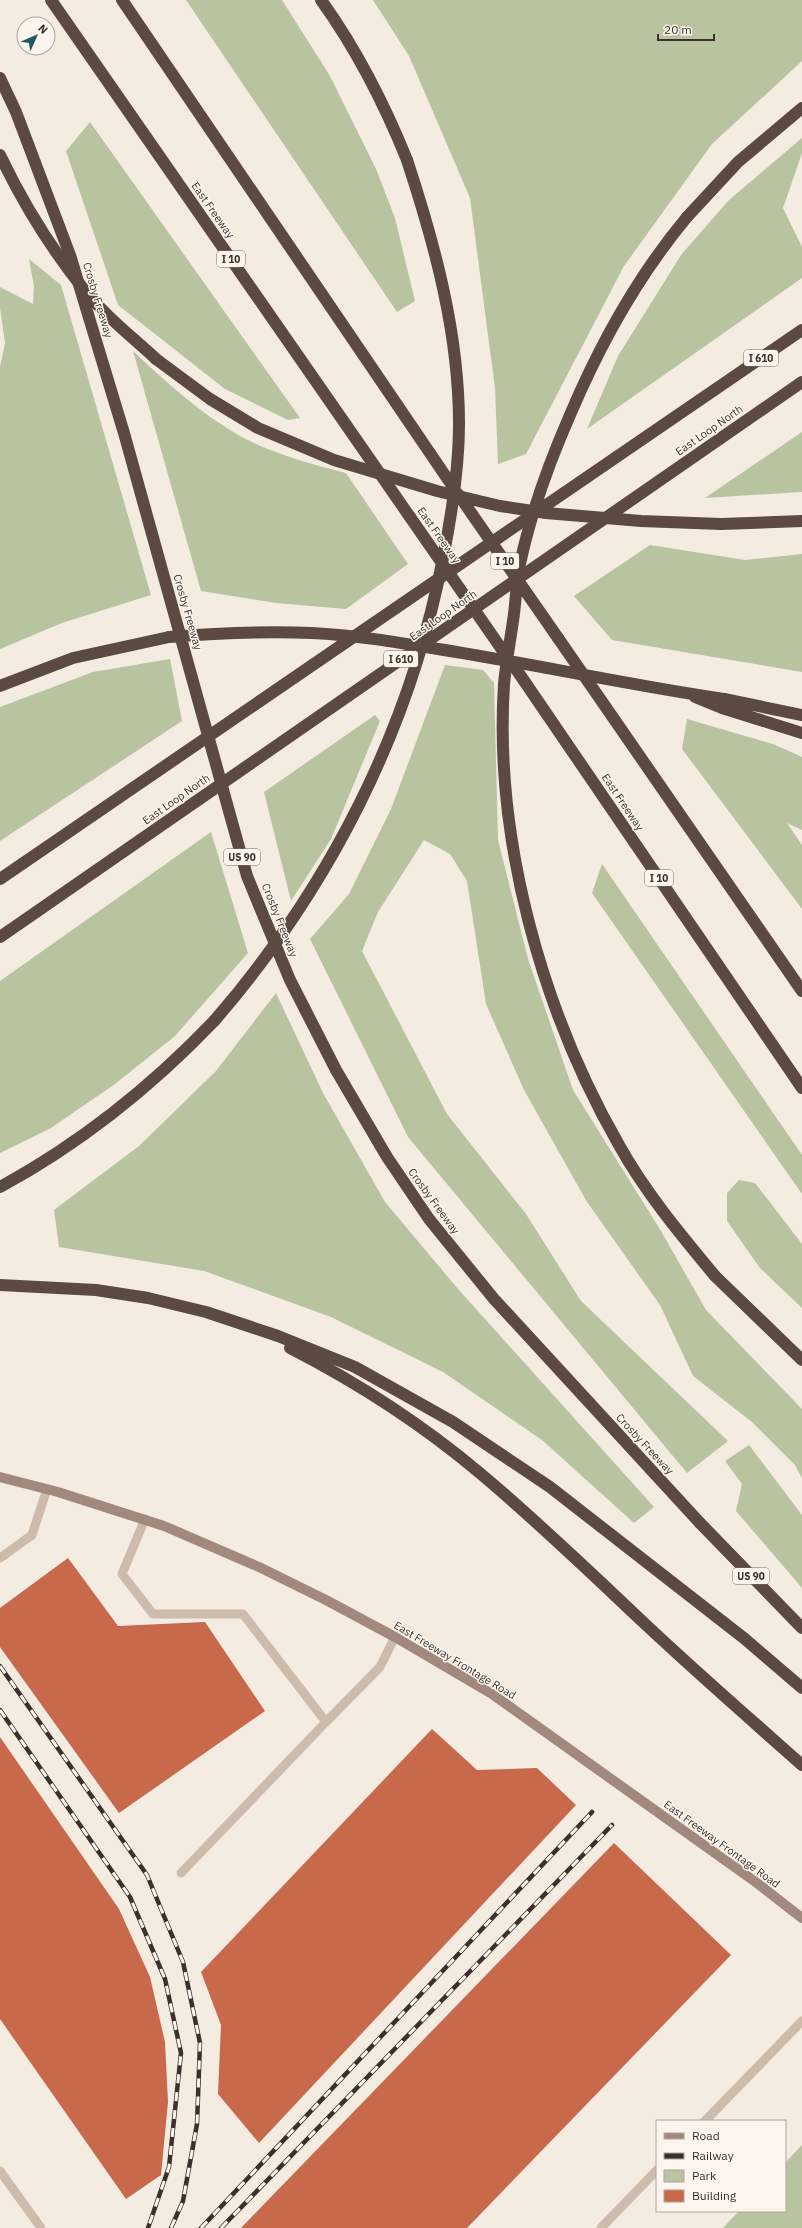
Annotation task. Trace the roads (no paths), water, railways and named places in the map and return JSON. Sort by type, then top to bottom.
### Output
[{"type":"highway","name":"East Freeway","points":[[51,0],[516,669],[802,1088]]},
{"type":"highway","name":"I 10","points":[[122,0],[452,484],[802,991]]},
{"type":"highway","points":[[0,1187],[29,1171],[93,1128],[146,1088],[184,1053],[216,1020],[259,968],[288,928],[317,883],[357,811],[410,684],[424,638],[440,574],[454,498],[459,455],[459,421],[455,360],[438,266],[425,216],[407,160],[378,92],[340,27],[321,0]]},
{"type":"highway","name":"Crosby Freeway","points":[[0,78],[21,125],[77,277],[139,486],[247,876],[290,980],[336,1070],[387,1157],[429,1219],[494,1299],[700,1523],[802,1628]]},
{"type":"highway","points":[[802,108],[738,162],[687,217],[660,249],[605,339],[590,368],[546,471],[520,565],[504,684],[507,811],[516,871],[542,967],[573,1052],[620,1147],[674,1224],[714,1276],[802,1360]]},
{"type":"highway","points":[[0,155],[40,226],[82,287],[118,324],[156,359],[210,399],[258,428],[334,460],[437,492],[500,506],[546,513],[641,521],[721,524],[802,521]]},
{"type":"highway","name":"I 610","points":[[0,879],[802,330]]},
{"type":"highway","name":"East Loop North","points":[[0,937],[802,382]]},
{"type":"highway","points":[[0,686],[73,658],[169,637],[263,632],[313,633],[350,637],[537,665],[685,693],[723,703],[802,733]]},
{"type":"highway","points":[[723,703],[802,715]]},
{"type":"highway","points":[[0,1285],[96,1290],[148,1298],[206,1312],[278,1336],[355,1367],[453,1422],[550,1487],[745,1639],[802,1688]]},
{"type":"highway","points":[[206,1312],[285,1345],[321,1364],[362,1387],[437,1440],[480,1473],[527,1514],[681,1657],[802,1765]]},
{"type":"main road","points":[[0,1477],[46,1489]]},
{"type":"main road","name":"East Freeway Frontage Road","points":[[46,1489],[164,1526],[258,1567],[326,1600],[395,1637],[492,1694],[757,1883],[802,1918]]},
{"type":"lane","points":[[0,1558],[32,1535],[46,1489]]},
{"type":"lane","points":[[145,1520],[122,1574],[153,1614],[244,1614],[326,1722]]},
{"type":"lane","points":[[181,1873],[380,1666],[395,1637]]},
{"type":"lane","points":[[706,2120],[802,2021]]},
{"type":"lane","points":[[0,2171],[41,2228]]},
{"type":"lane","points":[[601,2228],[656,2171]]},
{"type":"railway","points":[[0,1666],[147,1875],[183,1962],[200,2043],[197,2124],[183,2201],[171,2228]]},
{"type":"railway","points":[[0,1710],[130,1897],[165,1979],[181,2053],[169,2167],[148,2228]]},
{"type":"railway","points":[[201,2228],[592,1812]]},
{"type":"railway","points":[[221,2228],[612,1825]]}]
